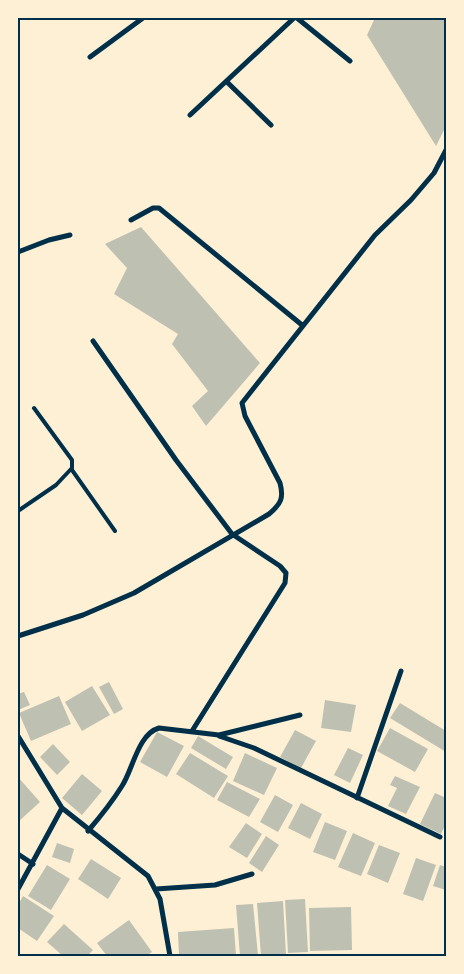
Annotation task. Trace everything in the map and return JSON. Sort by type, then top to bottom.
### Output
[{"type":"street","points":[[90,57],[144,18]]},
{"type":"street","points":[[190,115],[295,18],[350,61]]},
{"type":"street","points":[[227,82],[271,125]]},
{"type":"street","points":[[18,636],[82,615],[134,593],[268,514],[282,500],[278,479],[248,423],[242,410],[242,402],[376,235],[411,200],[434,172],[446,150]]},
{"type":"street","points":[[131,220],[153,208],[159,208],[302,325]]},
{"type":"street","points":[[18,252],[48,240],[70,235]]},
{"type":"street","points":[[93,341],[176,460],[232,534],[284,570],[286,579],[192,731]]},
{"type":"street","points":[[357,798],[401,671]]},
{"type":"street","points":[[219,735],[300,715]]},
{"type":"street","points":[[88,830],[123,785],[144,740],[151,731],[159,728],[219,735],[254,748],[440,837]]},
{"type":"street","points":[[18,736],[62,808],[88,830],[141,869],[156,889],[165,917],[170,956]]},
{"type":"street","points":[[18,889],[62,808]]},
{"type":"street","points":[[18,854],[33,864]]},
{"type":"street","points":[[156,889],[215,885],[252,874]]},
{"type":"lane","points":[[34,408],[72,460],[72,470],[115,532]]},
{"type":"lane","points":[[18,511],[56,485],[72,470]]},
{"type":"building","points":[[375,18],[446,19],[446,126],[436,146],[367,35]]},
{"type":"building","points":[[141,227],[260,363],[206,426],[192,406],[208,391],[172,344],[178,334],[114,294],[127,268],[105,244]]},
{"type":"building","points":[[109,682],[123,709],[114,714],[99,687]]},
{"type":"building","points":[[92,686],[110,715],[82,731],[65,702]]},
{"type":"building","points":[[24,692],[30,705],[18,710],[18,694]]},
{"type":"building","points":[[59,696],[71,724],[31,741],[19,713]]},
{"type":"building","points":[[325,700],[356,705],[351,732],[321,728]]},
{"type":"building","points":[[400,703],[446,731],[446,752],[390,718]]},
{"type":"building","points":[[390,728],[428,749],[415,772],[377,751]]},
{"type":"building","points":[[295,730],[316,741],[301,768],[280,757]]},
{"type":"building","points":[[157,732],[184,746],[167,777],[140,762]]},
{"type":"building","points":[[198,736],[233,757],[226,769],[191,748]]},
{"type":"building","points":[[53,744],[70,762],[57,775],[40,757]]},
{"type":"building","points":[[348,748],[363,755],[350,783],[334,775]]},
{"type":"building","points":[[190,753],[228,776],[214,798],[176,774]]},
{"type":"building","points":[[245,753],[277,768],[264,795],[233,781]]},
{"type":"building","points":[[82,774],[102,791],[82,815],[62,798]]},
{"type":"building","points":[[395,776],[420,787],[406,814],[388,806],[397,788],[390,785]]},
{"type":"building","points":[[18,777],[40,802],[18,822]]},
{"type":"building","points":[[227,782],[260,799],[249,817],[217,800]]},
{"type":"building","points":[[435,793],[446,798],[446,823],[441,834],[420,824]]},
{"type":"building","points":[[275,795],[293,805],[278,832],[260,822]]},
{"type":"building","points":[[301,803],[322,814],[310,839],[288,828]]},
{"type":"building","points":[[325,822],[347,831],[335,860],[313,852]]},
{"type":"building","points":[[246,823],[262,834],[247,858],[229,847]]},
{"type":"building","points":[[353,833],[375,843],[361,876],[338,867]]},
{"type":"building","points":[[266,836],[279,845],[262,872],[249,863]]},
{"type":"building","points":[[57,843],[74,849],[70,863],[52,857]]},
{"type":"building","points":[[379,845],[400,853],[388,883],[367,874]]},
{"type":"building","points":[[416,858],[436,865],[423,901],[403,894]]},
{"type":"building","points":[[91,859],[121,878],[108,899],[78,879]]},
{"type":"building","points":[[47,865],[70,879],[51,910],[28,896]]},
{"type":"building","points":[[440,865],[446,867],[446,890],[433,886]]},
{"type":"building","points":[[23,896],[54,916],[37,941],[18,928],[18,905]]},
{"type":"building","points":[[305,899],[308,952],[288,953],[285,900]]},
{"type":"building","points":[[283,901],[286,955],[261,956],[257,903]]},
{"type":"building","points":[[253,904],[258,955],[240,956],[236,905]]},
{"type":"building","points":[[351,907],[352,950],[310,951],[309,908]]},
{"type":"building","points":[[129,920],[152,952],[146,956],[107,956],[97,943]]},
{"type":"building","points":[[64,924],[93,950],[87,956],[63,956],[47,942]]},
{"type":"building","points":[[234,928],[236,956],[179,956],[178,932]]}]
